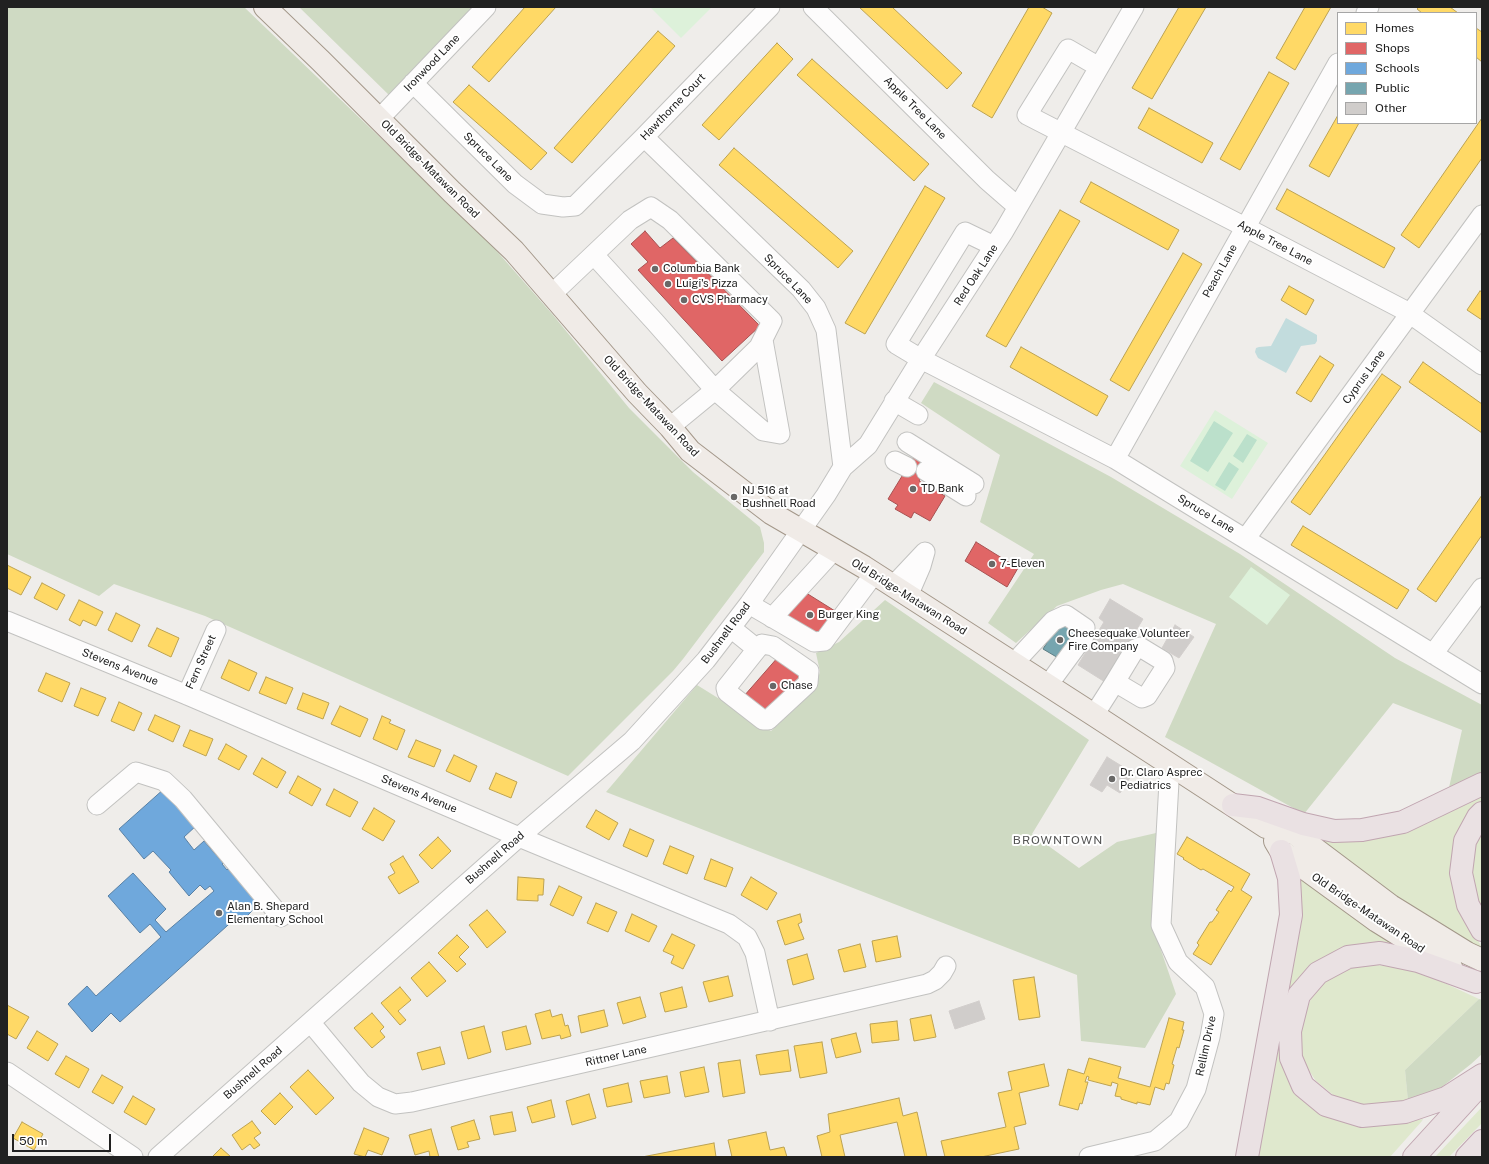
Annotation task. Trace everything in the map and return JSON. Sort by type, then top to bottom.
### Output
[{"type":"highway","points":[[1232,805],[1258,808],[1303,824],[1334,831],[1362,830],[1403,822],[1482,784]]},
{"type":"highway","points":[[1482,813],[1478,817],[1465,841],[1461,873],[1468,904],[1482,930]]},
{"type":"highway","points":[[1247,1157],[1291,916],[1289,878],[1281,851]]},
{"type":"highway","points":[[1479,983],[1418,960],[1380,953],[1348,957],[1318,973],[1299,996],[1290,1031],[1291,1058],[1303,1086],[1326,1105],[1362,1116],[1405,1112],[1446,1098],[1482,1075]]},
{"type":"highway","points":[[1414,1157],[1482,1083]]},
{"type":"highway","points":[[1467,1157],[1482,1141]]},
{"type":"main road","name":"Old Bridge-Matawan Road","points":[[264,7],[514,251],[637,393],[696,456],[760,506],[874,574],[1266,827],[1294,833],[1391,906],[1467,953],[1482,960]]},
{"type":"main road","name":"Old Bridge-Matawan Road","points":[[1266,827],[1281,851],[1377,921],[1434,958],[1479,983]]},
{"type":"street","name":"Ironwood Lane","points":[[379,118],[486,7]]},
{"type":"street","name":"Hawthorne Court","points":[[575,206],[770,7]]},
{"type":"street","name":"Apple Tree Lane","points":[[813,7],[988,180],[1018,207]]},
{"type":"street","name":"Red Oak Lane","points":[[800,530],[826,495],[844,467],[868,445],[894,401],[1018,207],[1134,7]]},
{"type":"street","name":"Apple Tree Lane","points":[[1099,67],[1068,49],[1027,115],[1410,314],[1482,365]]},
{"type":"street","name":"Peach Lane","points":[[1115,459],[1337,65]]},
{"type":"street","name":"Spruce Lane","points":[[413,83],[521,188],[542,204],[563,207],[575,206]]},
{"type":"street","name":"Spruce Lane","points":[[644,137],[800,289],[816,308],[826,330],[844,467]]},
{"type":"street","points":[[552,294],[630,220],[651,207],[670,220],[772,321],[759,347],[715,390],[670,427]]},
{"type":"street","name":"Cyprus Lane","points":[[1246,538],[1482,216]]},
{"type":"street","name":"Spruce Lane","points":[[994,246],[965,232],[896,344],[921,359],[1115,459],[1482,684]]},
{"type":"street","points":[[594,255],[715,390],[763,431],[780,434],[763,340]]},
{"type":"street","points":[[894,401],[918,415]]},
{"type":"street","points":[[911,460],[968,493],[911,460]]},
{"type":"street","name":"Bushnell Road","points":[[158,1157],[520,837],[632,741],[706,660],[749,604],[800,530]]},
{"type":"street","points":[[772,618],[834,550]]},
{"type":"street","points":[[749,604],[814,642],[824,641],[874,574]]},
{"type":"street","points":[[1433,654],[1482,588]]},
{"type":"street","points":[[1013,664],[1053,621],[1066,615],[1085,628],[1084,636],[1048,685]]},
{"type":"street","name":"Stevens Avenue","points":[[7,621],[187,695],[520,837],[729,924],[747,937],[755,953],[770,1021]]},
{"type":"street","points":[[731,628],[757,649]]},
{"type":"street","name":"Fern Street","points":[[187,695],[216,630]]},
{"type":"street","points":[[762,644],[773,646],[809,670],[808,683],[768,720],[763,720],[727,692],[726,688],[757,649],[762,644]]},
{"type":"street","points":[[1094,715],[1115,682]]},
{"type":"street","name":"Rellim Drive","points":[[1089,1157],[1155,1141],[1179,1120],[1196,1089],[1210,1037],[1214,1014],[1205,987],[1178,962],[1161,925],[1170,764]]},
{"type":"street","points":[[97,805],[136,772],[164,781],[183,799],[281,917]]},
{"type":"street","name":"Rittner Lane","points":[[311,1023],[361,1083],[378,1098],[395,1104],[412,1102],[927,984],[935,980],[946,966]]},
{"type":"street","points":[[7,1072],[134,1157]]},
{"type":"green space","points":[[7,7],[244,7],[487,240],[553,315],[629,408],[693,472],[760,527],[764,543],[764,552],[683,659],[673,671],[568,776],[205,616],[114,584],[99,596],[7,554]]},
{"type":"green space","points":[[299,7],[475,7],[391,97]]},
{"type":"green space","points":[[650,7],[712,7],[681,38]]},
{"type":"green space","points":[[934,382],[1111,477],[1240,554],[1395,658],[1482,705],[1482,774],[1448,792],[1462,730],[1393,703],[1304,814],[1165,737],[1216,624],[1123,584],[1101,590],[1057,606],[1016,643],[988,623],[1034,554],[980,522],[1000,455],[921,403]]},
{"type":"green space","points":[[1215,410],[1268,443],[1232,499],[1180,466]]},
{"type":"green space","points":[[1214,421],[1233,433],[1208,472],[1190,461]]},
{"type":"green space","points":[[1247,434],[1257,440],[1243,463],[1233,456]]},
{"type":"green space","points":[[1229,462],[1239,469],[1225,491],[1215,485]]},
{"type":"green space","points":[[1251,567],[1290,595],[1267,625],[1229,597]]},
{"type":"green space","points":[[885,600],[1089,740],[1032,834],[1079,868],[1117,842],[1156,833],[1152,924],[1176,994],[1145,1048],[1081,1041],[1077,975],[606,792],[697,685],[771,731],[814,691],[820,672],[816,653],[839,642]]},
{"type":"green space","points":[[1482,792],[1482,802],[1473,811],[1468,923],[1481,946],[1480,947],[1410,909],[1312,833]]},
{"type":"green space","points":[[1482,824],[1482,918],[1468,876],[1478,830]]},
{"type":"green space","points":[[1299,877],[1402,948],[1317,964],[1290,1075],[1384,1125],[1423,1119],[1390,1157],[1255,1157]]},
{"type":"green space","points":[[1357,964],[1410,967],[1479,999],[1405,1070],[1408,1101],[1379,1108],[1343,1103],[1316,1081],[1302,1060],[1300,1032],[1313,992],[1333,972]]},
{"type":"green space","points":[[1479,999],[1482,1000],[1482,1054],[1433,1094],[1408,1101],[1405,1070]]},
{"type":"green space","points":[[1482,1107],[1482,1123],[1449,1157],[1435,1157]]},
{"type":"water","points":[[1286,318],[1317,335],[1317,341],[1315,344],[1301,346],[1286,373],[1258,358],[1255,352],[1256,348],[1271,346]]},
{"type":"building: Homes","points":[[525,7],[556,7],[489,82],[472,67]]},
{"type":"building: Homes","points":[[859,7],[892,7],[962,73],[947,89]]},
{"type":"building: Homes","points":[[1029,7],[1042,7],[1052,13],[992,118],[972,106]]},
{"type":"building: Homes","points":[[1179,7],[1206,7],[1152,99],[1132,88]]},
{"type":"building: Homes","points":[[1305,7],[1331,7],[1295,70],[1276,58]]},
{"type":"building: Homes","points":[[1419,7],[1450,7],[1457,12],[1421,12],[1417,9]]},
{"type":"building: Homes","points":[[1477,29],[1482,32],[1482,62],[1477,58]]},
{"type":"building: Homes","points":[[658,31],[675,46],[572,163],[554,148]]},
{"type":"building: Homes","points":[[777,43],[793,59],[719,140],[702,125]]},
{"type":"building: Homes","points":[[812,59],[929,164],[914,181],[797,75]]},
{"type":"building: Homes","points":[[1269,72],[1289,83],[1240,170],[1220,159]]},
{"type":"building: Homes","points":[[469,85],[547,153],[531,170],[453,102]]},
{"type":"building: Homes","points":[[1149,108],[1213,143],[1202,163],[1138,128]]},
{"type":"building: Homes","points":[[1337,117],[1337,124],[1358,124],[1329,177],[1309,166]]},
{"type":"building: Homes","points":[[1482,118],[1482,158],[1419,248],[1401,235]]},
{"type":"building: Homes","points":[[734,148],[853,251],[838,268],[719,165]]},
{"type":"building: Homes","points":[[1091,182],[1179,230],[1168,250],[1080,202]]},
{"type":"building: Homes","points":[[925,186],[945,198],[865,334],[845,323]]},
{"type":"building: Homes","points":[[1287,189],[1395,248],[1384,268],[1276,209]]},
{"type":"building: Homes","points":[[1060,210],[1080,221],[1006,347],[986,336]]},
{"type":"building: Homes","points":[[1183,253],[1202,264],[1129,391],[1110,380]]},
{"type":"building: Homes","points":[[1289,286],[1314,300],[1306,315],[1281,300]]},
{"type":"building: Homes","points":[[1480,291],[1482,292],[1482,320],[1467,310]]},
{"type":"building: Homes","points":[[1021,347],[1108,396],[1097,416],[1010,367]]},
{"type":"building: Homes","points":[[1320,356],[1334,365],[1311,402],[1296,393]]},
{"type":"building: Homes","points":[[1423,362],[1482,404],[1482,433],[1409,382]]},
{"type":"building: Homes","points":[[1382,374],[1401,387],[1310,515],[1291,502]]},
{"type":"building: Homes","points":[[1482,495],[1482,535],[1436,602],[1417,589]]},
{"type":"building: Homes","points":[[1303,526],[1409,590],[1397,609],[1291,545]]},
{"type":"building: Homes","points":[[7,565],[31,577],[21,595],[7,588]]},
{"type":"building: Homes","points":[[42,583],[65,595],[57,610],[34,598]]},
{"type":"building: Homes","points":[[79,600],[103,612],[96,626],[83,620],[80,626],[69,620]]},
{"type":"building: Homes","points":[[116,613],[140,625],[132,642],[108,630]]},
{"type":"building: Homes","points":[[157,628],[179,638],[171,657],[148,646]]},
{"type":"building: Homes","points":[[229,660],[257,673],[249,691],[221,678]]},
{"type":"building: Homes","points":[[46,673],[70,683],[62,702],[38,691]]},
{"type":"building: Homes","points":[[266,677],[293,688],[286,704],[259,693]]},
{"type":"building: Homes","points":[[81,688],[106,698],[98,716],[74,706]]},
{"type":"building: Homes","points":[[303,693],[329,703],[323,719],[297,709]]},
{"type":"building: Homes","points":[[119,702],[142,713],[134,731],[111,721]]},
{"type":"building: Homes","points":[[340,706],[368,719],[360,737],[331,724]]},
{"type":"building: Homes","points":[[155,715],[180,726],[173,742],[148,730]]},
{"type":"building: Homes","points":[[382,716],[391,720],[389,723],[405,730],[397,750],[373,739]]},
{"type":"building: Homes","points":[[190,730],[213,739],[206,756],[183,746]]},
{"type":"building: Homes","points":[[416,740],[441,750],[434,767],[408,757]]},
{"type":"building: Homes","points":[[226,744],[247,756],[239,770],[218,759]]},
{"type":"building: Homes","points":[[454,755],[477,766],[470,782],[446,771]]},
{"type":"building: Homes","points":[[262,758],[286,772],[277,788],[253,774]]},
{"type":"building: Homes","points":[[496,773],[517,782],[511,798],[489,789]]},
{"type":"building: Homes","points":[[298,776],[321,789],[312,806],[289,793]]},
{"type":"building: Homes","points":[[334,789],[358,802],[350,817],[326,805]]},
{"type":"building: Homes","points":[[374,808],[395,821],[383,841],[362,829]]},
{"type":"building: Homes","points":[[596,810],[618,823],[609,840],[586,827]]},
{"type":"building: Homes","points":[[630,829],[654,840],[647,857],[623,846]]},
{"type":"building: Homes","points":[[438,837],[451,851],[432,869],[419,855]]},
{"type":"building: Homes","points":[[1187,837],[1250,874],[1241,890],[1252,897],[1211,965],[1193,954],[1199,945],[1197,943],[1210,922],[1212,922],[1219,912],[1216,910],[1229,890],[1231,892],[1234,887],[1203,869],[1201,870],[1177,854]]},
{"type":"building: Homes","points":[[670,846],[694,856],[687,874],[663,864]]},
{"type":"building: Homes","points":[[403,856],[419,882],[399,894],[388,877],[395,873],[390,864]]},
{"type":"building: Homes","points":[[711,859],[733,868],[726,887],[704,879]]},
{"type":"building: Homes","points":[[518,877],[544,879],[543,895],[538,895],[538,901],[517,900]]},
{"type":"building: Homes","points":[[751,877],[777,893],[767,910],[741,895]]},
{"type":"building: Homes","points":[[559,886],[582,897],[573,916],[550,905]]},
{"type":"building: Homes","points":[[596,903],[617,912],[608,932],[587,923]]},
{"type":"building: Homes","points":[[487,910],[506,932],[487,948],[469,925]]},
{"type":"building: Homes","points":[[632,914],[657,926],[649,942],[625,931]]},
{"type":"building: Homes","points":[[800,914],[802,922],[798,924],[804,939],[785,945],[777,921]]},
{"type":"building: Homes","points":[[672,934],[695,945],[683,969],[671,963],[674,956],[663,951]]},
{"type":"building: Homes","points":[[457,935],[469,947],[459,957],[466,964],[457,972],[438,953]]},
{"type":"building: Homes","points":[[897,936],[901,957],[876,962],[872,941]]},
{"type":"building: Homes","points":[[860,944],[866,967],[844,972],[838,950]]},
{"type":"building: Homes","points":[[807,954],[814,979],[793,985],[787,960]]},
{"type":"building: Homes","points":[[429,962],[446,981],[427,997],[411,978]]},
{"type":"building: Homes","points":[[728,976],[733,996],[709,1002],[703,982]]},
{"type":"building: Homes","points":[[1034,977],[1040,1017],[1019,1020],[1013,980]]},
{"type":"building: Homes","points":[[400,987],[411,1000],[398,1011],[406,1020],[400,1025],[381,1003]]},
{"type":"building: Homes","points":[[682,987],[687,1007],[665,1012],[660,993]]},
{"type":"building: Homes","points":[[640,997],[646,1017],[623,1024],[617,1003]]},
{"type":"building: Homes","points":[[7,1005],[29,1017],[16,1039],[7,1034]]},
{"type":"building: Homes","points":[[550,1010],[552,1017],[562,1014],[565,1026],[568,1025],[571,1036],[561,1039],[560,1035],[542,1039],[535,1014]]},
{"type":"building: Homes","points":[[604,1010],[608,1026],[581,1033],[578,1016]]},
{"type":"building: Homes","points":[[372,1013],[384,1027],[380,1031],[385,1037],[372,1048],[354,1028]]},
{"type":"building: Homes","points":[[931,1015],[936,1037],[914,1041],[910,1019]]},
{"type":"building: Homes","points":[[1169,1018],[1184,1022],[1182,1030],[1184,1030],[1179,1048],[1177,1047],[1172,1064],[1174,1065],[1169,1084],[1166,1083],[1164,1090],[1155,1087],[1150,1105],[1137,1102],[1137,1104],[1121,1099],[1121,1097],[1115,1096],[1118,1084],[1112,1082],[1111,1086],[1088,1080],[1089,1077],[1087,1076],[1085,1082],[1088,1082],[1082,1104],[1080,1103],[1078,1110],[1059,1105],[1068,1069],[1084,1074],[1089,1058],[1121,1067],[1118,1078],[1150,1087]]},
{"type":"building: Homes","points":[[897,1021],[899,1040],[872,1043],[870,1024]]},
{"type":"building: Homes","points":[[484,1026],[491,1052],[468,1059],[461,1032]]},
{"type":"building: Homes","points":[[526,1026],[531,1044],[506,1050],[502,1032]]},
{"type":"building: Homes","points":[[37,1031],[58,1044],[48,1061],[27,1048]]},
{"type":"building: Homes","points":[[856,1033],[861,1052],[836,1058],[831,1039]]},
{"type":"building: Homes","points":[[822,1042],[827,1073],[800,1078],[794,1046]]},
{"type":"building: Homes","points":[[440,1047],[445,1064],[422,1070],[417,1053]]},
{"type":"building: Homes","points":[[788,1050],[791,1071],[760,1075],[756,1055]]},
{"type":"building: Homes","points":[[66,1056],[89,1069],[79,1088],[55,1074]]},
{"type":"building: Homes","points":[[740,1060],[745,1093],[723,1097],[718,1063]]},
{"type":"building: Homes","points":[[1044,1064],[1049,1086],[1019,1093],[1026,1124],[1014,1127],[1019,1149],[981,1157],[945,1157],[941,1141],[1006,1127],[998,1093],[1012,1090],[1008,1072]]},
{"type":"building: Homes","points":[[704,1067],[709,1092],[685,1097],[680,1072]]},
{"type":"building: Homes","points":[[308,1070],[334,1098],[316,1115],[290,1087]]},
{"type":"building: Homes","points":[[102,1075],[123,1087],[113,1104],[92,1092]]},
{"type":"building: Homes","points":[[667,1076],[670,1093],[644,1098],[640,1081]]},
{"type":"building: Homes","points":[[628,1083],[632,1102],[607,1107],[603,1089]]},
{"type":"building: Homes","points":[[280,1093],[293,1107],[275,1125],[261,1111]]},
{"type":"building: Homes","points":[[589,1094],[596,1118],[572,1125],[566,1101]]},
{"type":"building: Homes","points":[[133,1096],[155,1109],[146,1125],[124,1112]]},
{"type":"building: Homes","points":[[899,1098],[903,1116],[917,1112],[927,1157],[905,1157],[897,1122],[840,1135],[845,1157],[822,1157],[817,1136],[830,1132],[828,1114]]},
{"type":"building: Homes","points":[[551,1100],[555,1117],[532,1123],[527,1107]]},
{"type":"building: Homes","points":[[512,1112],[516,1131],[494,1135],[490,1116]]},
{"type":"building: Homes","points":[[474,1120],[480,1139],[467,1142],[469,1147],[458,1150],[451,1127]]},
{"type":"building: Homes","points":[[252,1121],[261,1133],[254,1138],[260,1145],[254,1149],[250,1144],[242,1150],[232,1135]]},
{"type":"building: Homes","points":[[22,1122],[43,1134],[34,1150],[13,1138]]},
{"type":"building: Homes","points":[[364,1128],[389,1138],[382,1155],[368,1150],[365,1157],[354,1154]]},
{"type":"building: Homes","points":[[431,1129],[439,1157],[430,1157],[429,1151],[415,1155],[409,1135]]},
{"type":"building: Homes","points":[[766,1132],[770,1150],[784,1147],[787,1157],[732,1157],[728,1140]]},
{"type":"building: Homes","points":[[714,1143],[716,1157],[642,1157]]},
{"type":"building: Homes","points":[[221,1148],[231,1157],[212,1157]]},
{"type":"building: Shops","points":[[645,231],[660,248],[673,238],[760,326],[722,361],[638,270],[648,262],[631,244]]},
{"type":"building: Shops","name":"TD Bank","points":[[918,450],[933,459],[919,481],[945,496],[930,521],[914,512],[911,518],[895,509],[898,505],[888,499]]},
{"type":"building: Shops","name":"7-Eleven","points":[[976,542],[1018,568],[1007,587],[965,561]]},
{"type":"building: Shops","name":"Burger King","points":[[803,591],[835,611],[817,640],[785,620]]},
{"type":"building: Shops","name":"Chase","points":[[779,656],[802,676],[767,717],[744,696]]},
{"type":"building: Schools","name":"Alan B. Shepard Elementary School","points":[[165,788],[197,825],[184,837],[194,850],[204,841],[223,863],[222,864],[227,870],[228,869],[259,904],[241,922],[237,917],[120,1022],[111,1013],[92,1032],[68,1004],[87,986],[96,996],[161,937],[150,924],[140,933],[108,896],[133,873],[166,909],[155,920],[166,932],[214,891],[210,886],[205,890],[200,885],[189,896],[169,872],[171,870],[153,851],[144,859],[119,829]]},
{"type":"building: Public","name":"Cheesequake Volunteer Fire Company","points":[[1060,622],[1077,631],[1060,659],[1043,649]]},
{"type":"building: Other","points":[[1110,599],[1143,619],[1105,682],[1078,665],[1104,622],[1099,618]]},
{"type":"building: Other","points":[[1175,625],[1194,637],[1179,658],[1162,648]]},
{"type":"building: Other","name":"Dr. Claro Asprec Pediatrics","points":[[1107,757],[1133,773],[1120,793],[1107,785],[1102,792],[1090,785]]},
{"type":"building: Other","points":[[979,1001],[985,1019],[955,1029],[949,1011]]},
{"type":"place","name":"Columbia Bank","points":[[655,269]]},
{"type":"place","name":"Luigi's Pizza","points":[[668,284]]},
{"type":"place","name":"CVS Pharmacy","points":[[684,300]]},
{"type":"place","name":"TD Bank","points":[[913,489]]},
{"type":"place","name":"NJ 516 at Bushnell Road","points":[[734,497]]},
{"type":"place","name":"7-Eleven","points":[[992,564]]},
{"type":"place","name":"Burger King","points":[[810,615]]},
{"type":"place","name":"Cheesequake Volunteer Fire Company","points":[[1060,640]]},
{"type":"place","name":"Chase","points":[[773,686]]},
{"type":"place","name":"Dr. Claro Asprec Pediatrics","points":[[1112,779]]},
{"type":"place","name":"Alan B. Shepard Elementary School","points":[[219,913]]},
{"type":"district","name":"BROWNTOWN","points":[[1058,840]]}]
